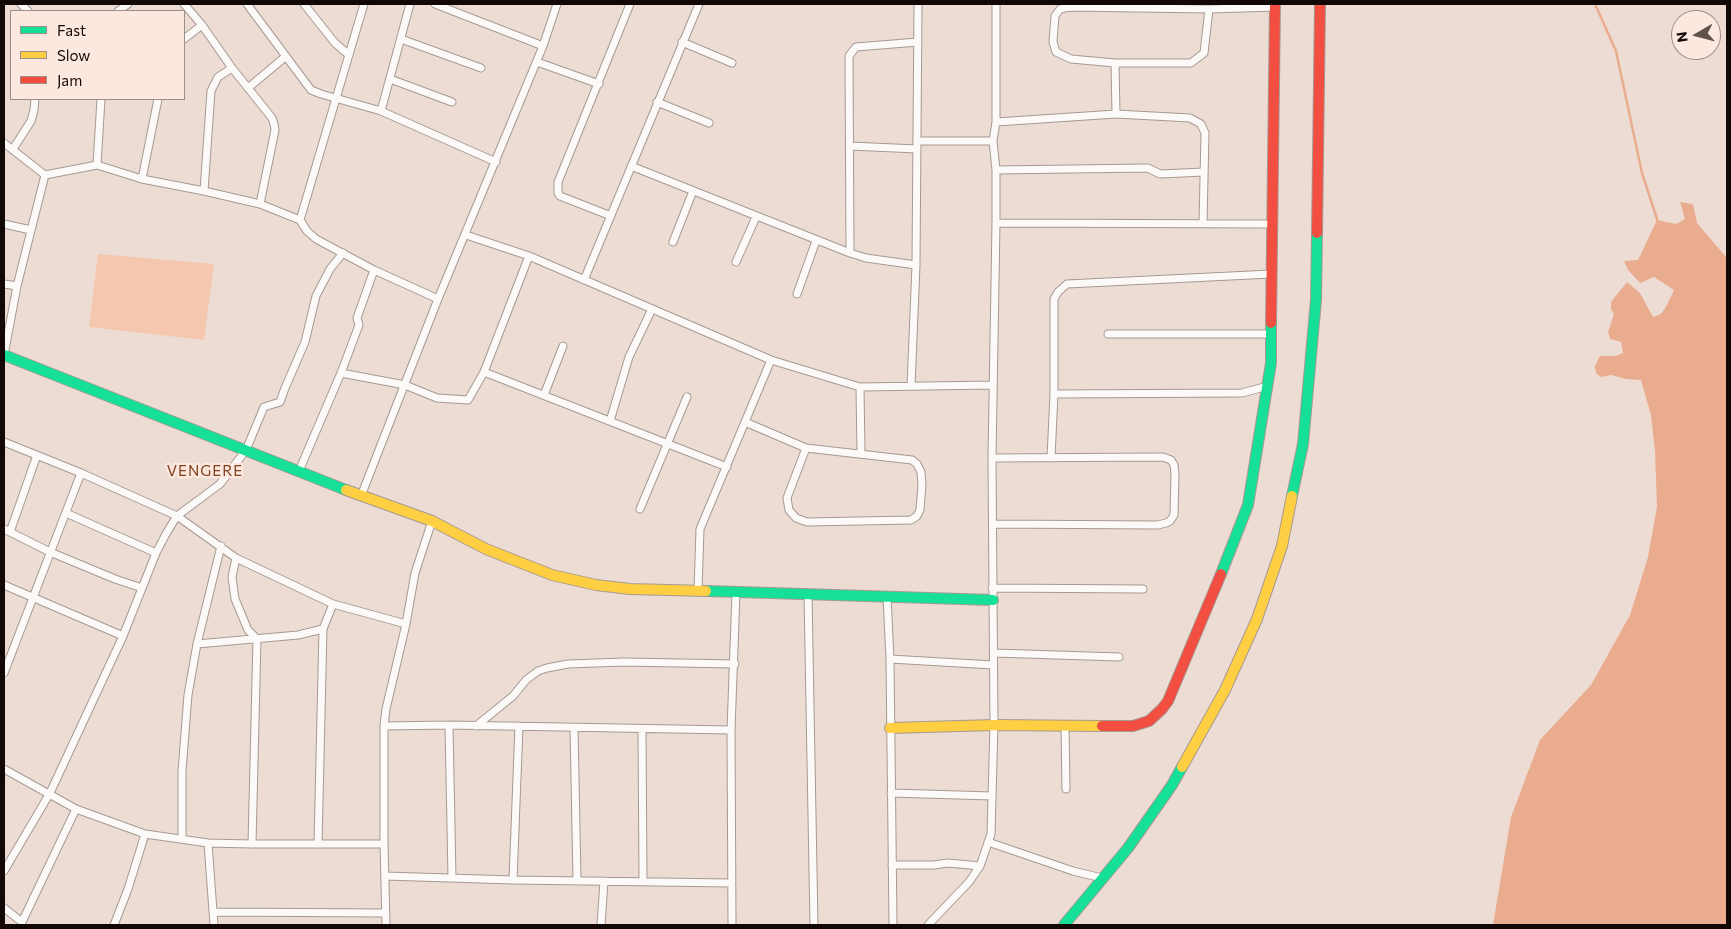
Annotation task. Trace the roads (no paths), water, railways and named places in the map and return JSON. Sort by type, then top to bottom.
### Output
[{"type":"street","points":[[184,4],[272,118],[275,130],[260,204]]},
{"type":"street","points":[[247,4],[311,90],[381,111],[496,162]]},
{"type":"street","points":[[304,4],[335,43],[349,55]]},
{"type":"street","points":[[300,220],[364,4]]},
{"type":"street","points":[[381,111],[410,4]]},
{"type":"street","points":[[435,4],[543,46]]},
{"type":"street","points":[[361,496],[438,299],[537,62],[557,4]]},
{"type":"street","points":[[610,216],[560,196],[558,182],[630,4]]},
{"type":"street","points":[[584,280],[698,4]]},
{"type":"street","points":[[911,386],[916,265],[918,4]]},
{"type":"street","points":[[928,925],[969,882],[980,866],[990,834],[994,725],[992,458],[996,223],[996,170],[993,141],[996,122],[996,4]]},
{"type":"street","points":[[1064,925],[1128,848],[1172,785],[1225,690],[1257,619],[1282,546],[1303,444],[1316,300],[1320,4]]},
{"type":"street","points":[[890,728],[994,725],[1133,726],[1149,721],[1168,701],[1235,541],[1248,505],[1268,386],[1270,363],[1275,5],[1209,9],[1070,7],[1060,9],[1055,16],[1053,42],[1056,52],[1071,59],[1115,64],[1191,63],[1204,53],[1209,9]]},
{"type":"street","points":[[185,38],[202,25]]},
{"type":"street","points":[[401,39],[480,68]]},
{"type":"street","points":[[682,42],[732,63]]},
{"type":"street","points":[[850,253],[849,56],[856,47],[918,42]]},
{"type":"street","points":[[248,88],[285,57]]},
{"type":"street","points":[[537,62],[599,84]]},
{"type":"street","points":[[1115,64],[1116,114]]},
{"type":"street","points":[[204,190],[211,91],[218,77],[232,68]]},
{"type":"street","points":[[390,79],[452,102]]},
{"type":"street","points":[[13,149],[31,121],[35,100]]},
{"type":"street","points":[[97,164],[101,100]]},
{"type":"street","points":[[142,179],[158,100]]},
{"type":"street","points":[[657,102],[709,123]]},
{"type":"street","points":[[996,122],[1116,114],[1190,118],[1201,124],[1205,133],[1203,223]]},
{"type":"street","points":[[918,141],[993,141]]},
{"type":"street","points":[[4,142],[46,175]]},
{"type":"street","points":[[850,146],[918,149]]},
{"type":"street","points":[[46,175],[97,164],[142,179],[204,190],[260,204],[300,220],[307,231],[316,239],[374,270],[438,299]]},
{"type":"street","points":[[631,166],[850,253],[866,258],[916,265]]},
{"type":"street","points":[[996,170],[1148,168],[1160,174],[1204,172]]},
{"type":"street","points":[[46,175],[17,286],[4,356],[361,496],[432,520],[486,549],[552,575],[630,589],[992,600]]},
{"type":"street","points":[[673,242],[692,191]]},
{"type":"street","points":[[736,262],[756,216]]},
{"type":"street","points":[[996,223],[1272,224]]},
{"type":"street","points":[[4,224],[31,230]]},
{"type":"street","points":[[466,235],[529,256],[771,360],[860,387],[993,385]]},
{"type":"street","points":[[797,294],[816,241]]},
{"type":"street","points":[[4,871],[50,793],[123,636],[166,532],[177,516],[220,484],[246,450],[264,407],[280,402],[284,388],[306,342],[316,296],[330,270],[343,253]]},
{"type":"street","points":[[341,373],[405,385],[437,398],[468,400],[484,372],[529,256]]},
{"type":"street","points":[[299,471],[341,373],[359,325],[357,318],[374,270]]},
{"type":"street","points":[[1051,458],[1054,394],[1054,299],[1058,292],[1067,284],[1271,274]]},
{"type":"street","points":[[4,284],[17,286]]},
{"type":"street","points":[[610,421],[629,357],[652,309]]},
{"type":"street","points":[[1108,334],[1270,334]]},
{"type":"street","points":[[544,395],[563,346]]},
{"type":"street","points":[[698,590],[700,529],[771,360]]},
{"type":"street","points":[[484,372],[727,467]]},
{"type":"street","points":[[1054,394],[1242,393],[1268,386]]},
{"type":"street","points":[[860,387],[861,454]]},
{"type":"street","points":[[640,509],[687,396]]},
{"type":"street","points":[[745,422],[806,448],[912,460],[917,464],[921,472],[920,510],[917,516],[911,520],[807,522],[796,518],[789,510],[787,498],[806,448]]},
{"type":"street","points":[[4,442],[81,473],[177,516],[236,558],[333,604],[406,624]]},
{"type":"street","points":[[38,456],[7,530],[50,552],[142,588]]},
{"type":"street","points":[[992,458],[1163,456],[1174,465],[1176,474],[1174,515],[1170,521],[1158,525],[993,524]]},
{"type":"street","points":[[4,673],[81,473]]},
{"type":"street","points":[[66,513],[156,553]]},
{"type":"street","points":[[386,925],[384,726],[415,573],[432,520]]},
{"type":"street","points":[[182,839],[182,771],[188,695],[197,644],[221,546]]},
{"type":"street","points":[[236,558],[232,577],[234,599],[248,630],[257,639],[252,844]]},
{"type":"street","points":[[4,585],[123,636]]},
{"type":"street","points":[[992,588],[1143,589]]},
{"type":"street","points":[[732,925],[731,730],[735,664],[736,593]]},
{"type":"street","points":[[808,595],[814,925]]},
{"type":"street","points":[[887,596],[890,659],[893,925]]},
{"type":"street","points":[[318,844],[323,629],[333,604]]},
{"type":"street","points":[[197,644],[244,638],[257,639],[298,635],[323,629]]},
{"type":"street","points":[[994,653],[1119,657]]},
{"type":"street","points":[[890,659],[993,665]]},
{"type":"street","points":[[476,726],[512,696],[538,670],[568,664],[624,662],[735,664]]},
{"type":"street","points":[[384,726],[449,725],[731,730]]},
{"type":"street","points":[[449,725],[452,878]]},
{"type":"street","points":[[513,880],[519,726]]},
{"type":"street","points":[[1066,726],[1066,789]]},
{"type":"street","points":[[574,728],[577,880]]},
{"type":"street","points":[[642,729],[643,881]]},
{"type":"street","points":[[4,769],[76,809],[145,834],[208,843],[384,844]]},
{"type":"street","points":[[891,793],[992,796]]},
{"type":"street","points":[[4,908],[22,922],[76,809]]},
{"type":"street","points":[[114,925],[128,889],[145,834]]},
{"type":"street","points":[[988,842],[1073,871],[1102,878]]},
{"type":"street","points":[[208,843],[214,925]]},
{"type":"street","points":[[892,865],[948,862],[980,866]]},
{"type":"street","points":[[385,876],[731,883]]},
{"type":"street","points":[[601,925],[604,881]]},
{"type":"street","points":[[214,912],[386,913]]},
{"type":"waterway","points":[[1595,4],[1616,51],[1642,173],[1658,222]]},
{"type":"district","name":"VENGERE","points":[[205,471]]}]
